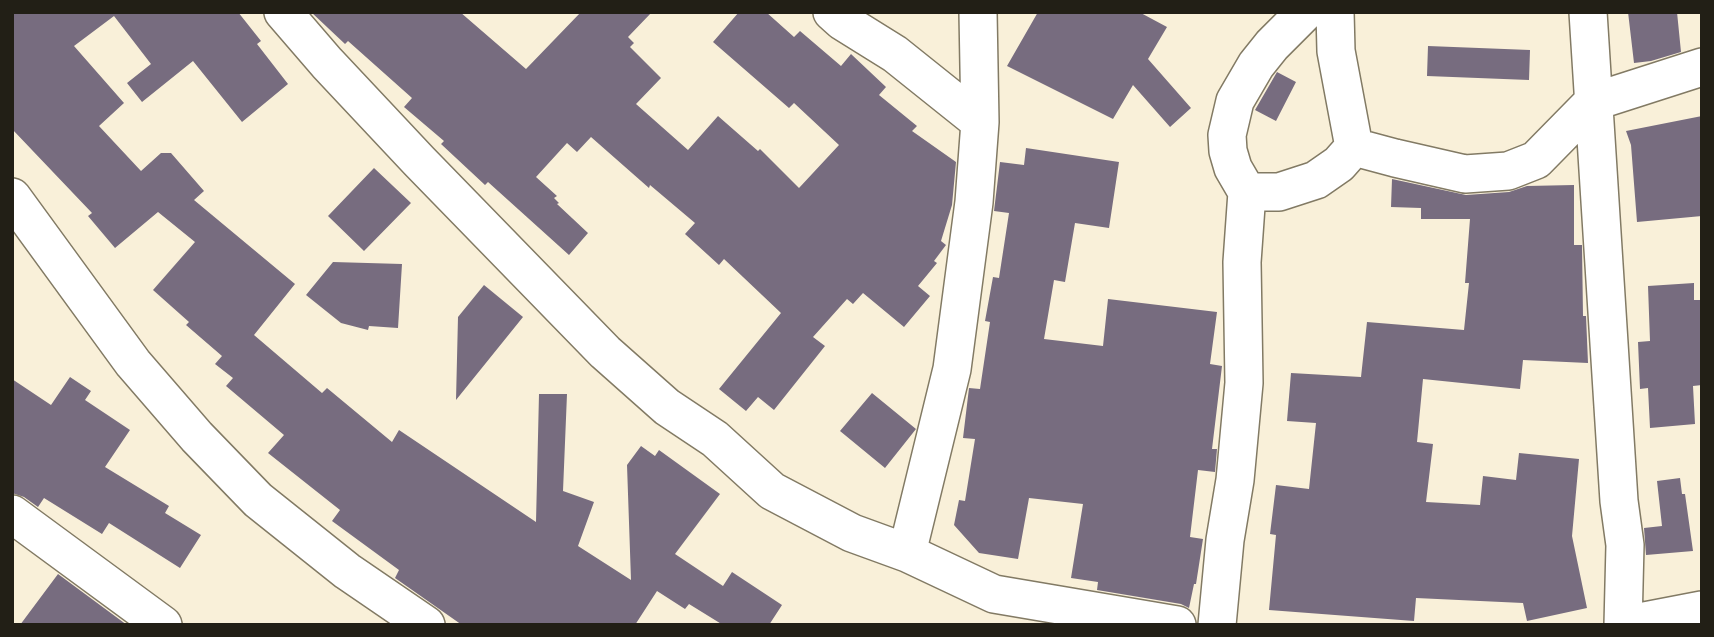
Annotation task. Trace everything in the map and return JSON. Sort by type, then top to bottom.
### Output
[{"type":"street","points":[[283,12],[419,161],[621,367],[667,407],[715,439],[772,491],[852,533],[907,553],[994,594],[1177,625]]},
{"type":"street","points":[[832,12],[842,22],[895,54],[980,122]]},
{"type":"street","points":[[907,553],[952,369],[974,202],[980,122],[978,12]]},
{"type":"street","points":[[1217,625],[1244,383],[1242,262],[1247,192],[1233,168],[1227,135],[1235,101],[1256,65],[1305,12]]},
{"type":"street","points":[[1335,12],[1336,51],[1354,147]]},
{"type":"street","points":[[1588,12],[1619,501],[1625,545],[1624,625],[1702,610]]},
{"type":"street","points":[[1354,147],[1465,174],[1508,170],[1536,160],[1593,102],[1702,67]]},
{"type":"street","points":[[1247,192],[1279,192],[1303,186],[1339,164],[1354,147]]},
{"type":"street","points":[[12,197],[132,363],[258,500],[347,571],[426,625]]},
{"type":"street","points":[[12,514],[163,625]]},
{"type":"building","points":[[12,12],[238,12],[261,41],[257,44],[288,84],[242,122],[193,61],[142,102],[127,83],[151,64],[114,16],[74,46],[124,103],[99,126],[141,171],[161,153],[171,153],[204,191],[194,200],[295,284],[254,335],[322,393],[327,388],[392,442],[399,430],[536,522],[539,394],[567,394],[563,491],[594,502],[578,546],[631,580],[627,465],[641,446],[655,456],[659,450],[720,494],[675,554],[723,586],[732,572],[782,605],[769,625],[723,625],[689,604],[685,609],[657,591],[635,625],[462,625],[395,578],[399,570],[332,521],[340,510],[268,453],[284,435],[226,386],[233,378],[215,364],[222,356],[186,325],[189,322],[153,290],[195,242],[158,212],[115,248],[88,216],[92,213],[12,129]]},
{"type":"building","points":[[311,12],[460,12],[526,69],[581,12],[652,12],[628,37],[634,43],[630,47],[661,78],[636,104],[688,150],[718,116],[758,151],[760,149],[799,188],[839,145],[794,103],[789,108],[713,42],[739,12],[766,12],[794,37],[800,31],[841,66],[851,54],[886,87],[879,95],[917,126],[912,131],[956,162],[952,205],[941,241],[946,245],[934,261],[937,263],[918,286],[930,296],[904,327],[863,293],[853,304],[847,299],[813,337],[825,346],[774,410],[758,397],[746,411],[719,389],[781,313],[724,259],[719,265],[685,234],[695,223],[650,185],[649,188],[591,137],[577,152],[567,143],[536,177],[557,196],[554,198],[559,203],[557,204],[588,233],[569,255],[488,182],[485,185],[441,144],[444,141],[404,107],[412,98],[348,41],[345,44]]},
{"type":"building","points":[[1038,12],[1139,12],[1167,27],[1148,59],[1191,108],[1170,127],[1133,85],[1113,119],[1007,66]]},
{"type":"building","points":[[1628,12],[1677,12],[1681,52],[1634,63]]},
{"type":"building","points":[[1428,46],[1530,50],[1529,80],[1427,76]]},
{"type":"building","points":[[1277,72],[1296,82],[1276,121],[1255,110]]},
{"type":"building","points":[[1702,116],[1702,216],[1637,222],[1631,145],[1626,131]]},
{"type":"building","points":[[1026,148],[1119,162],[1109,228],[1075,223],[1065,282],[1054,280],[1044,339],[1103,346],[1108,299],[1217,312],[1210,364],[1222,366],[1212,449],[1217,449],[1215,472],[1198,470],[1190,537],[1203,539],[1189,608],[1181,604],[1097,590],[1098,582],[1071,578],[1083,504],[1029,498],[1018,559],[979,553],[954,525],[959,500],[965,501],[975,439],[963,438],[969,388],[980,389],[990,322],[985,321],[993,277],[999,278],[1009,213],[994,211],[1000,162],[1024,165]]},
{"type":"building","points":[[374,168],[411,203],[364,251],[328,216]]},
{"type":"building","points":[[1392,179],[1466,195],[1509,192],[1527,186],[1574,185],[1574,245],[1582,245],[1583,316],[1586,316],[1588,363],[1523,360],[1520,389],[1423,379],[1417,442],[1433,444],[1426,502],[1480,505],[1483,476],[1516,480],[1519,453],[1579,459],[1572,536],[1587,608],[1527,621],[1523,603],[1416,598],[1414,621],[1269,610],[1276,535],[1270,534],[1276,485],[1309,489],[1316,423],[1287,421],[1291,373],[1361,377],[1367,322],[1464,330],[1469,283],[1465,283],[1470,219],[1421,219],[1421,208],[1391,207]]},
{"type":"building","points":[[333,262],[402,264],[398,328],[369,326],[368,330],[341,323],[306,295]]},
{"type":"building","points":[[1694,283],[1694,300],[1702,300],[1702,385],[1693,386],[1695,424],[1650,428],[1648,388],[1640,389],[1638,342],[1650,341],[1648,286]]},
{"type":"building","points":[[484,285],[523,317],[456,400],[458,317]]},
{"type":"building","points":[[70,377],[91,391],[85,400],[130,430],[105,467],[169,506],[165,513],[201,535],[180,568],[109,523],[102,534],[44,498],[38,507],[24,497],[12,493],[12,379],[51,405]]},
{"type":"building","points":[[872,393],[916,429],[885,468],[840,431]]},
{"type":"building","points":[[1680,478],[1682,494],[1685,494],[1693,551],[1646,555],[1644,528],[1662,526],[1657,481]]},
{"type":"building","points":[[58,574],[127,625],[20,625]]}]
